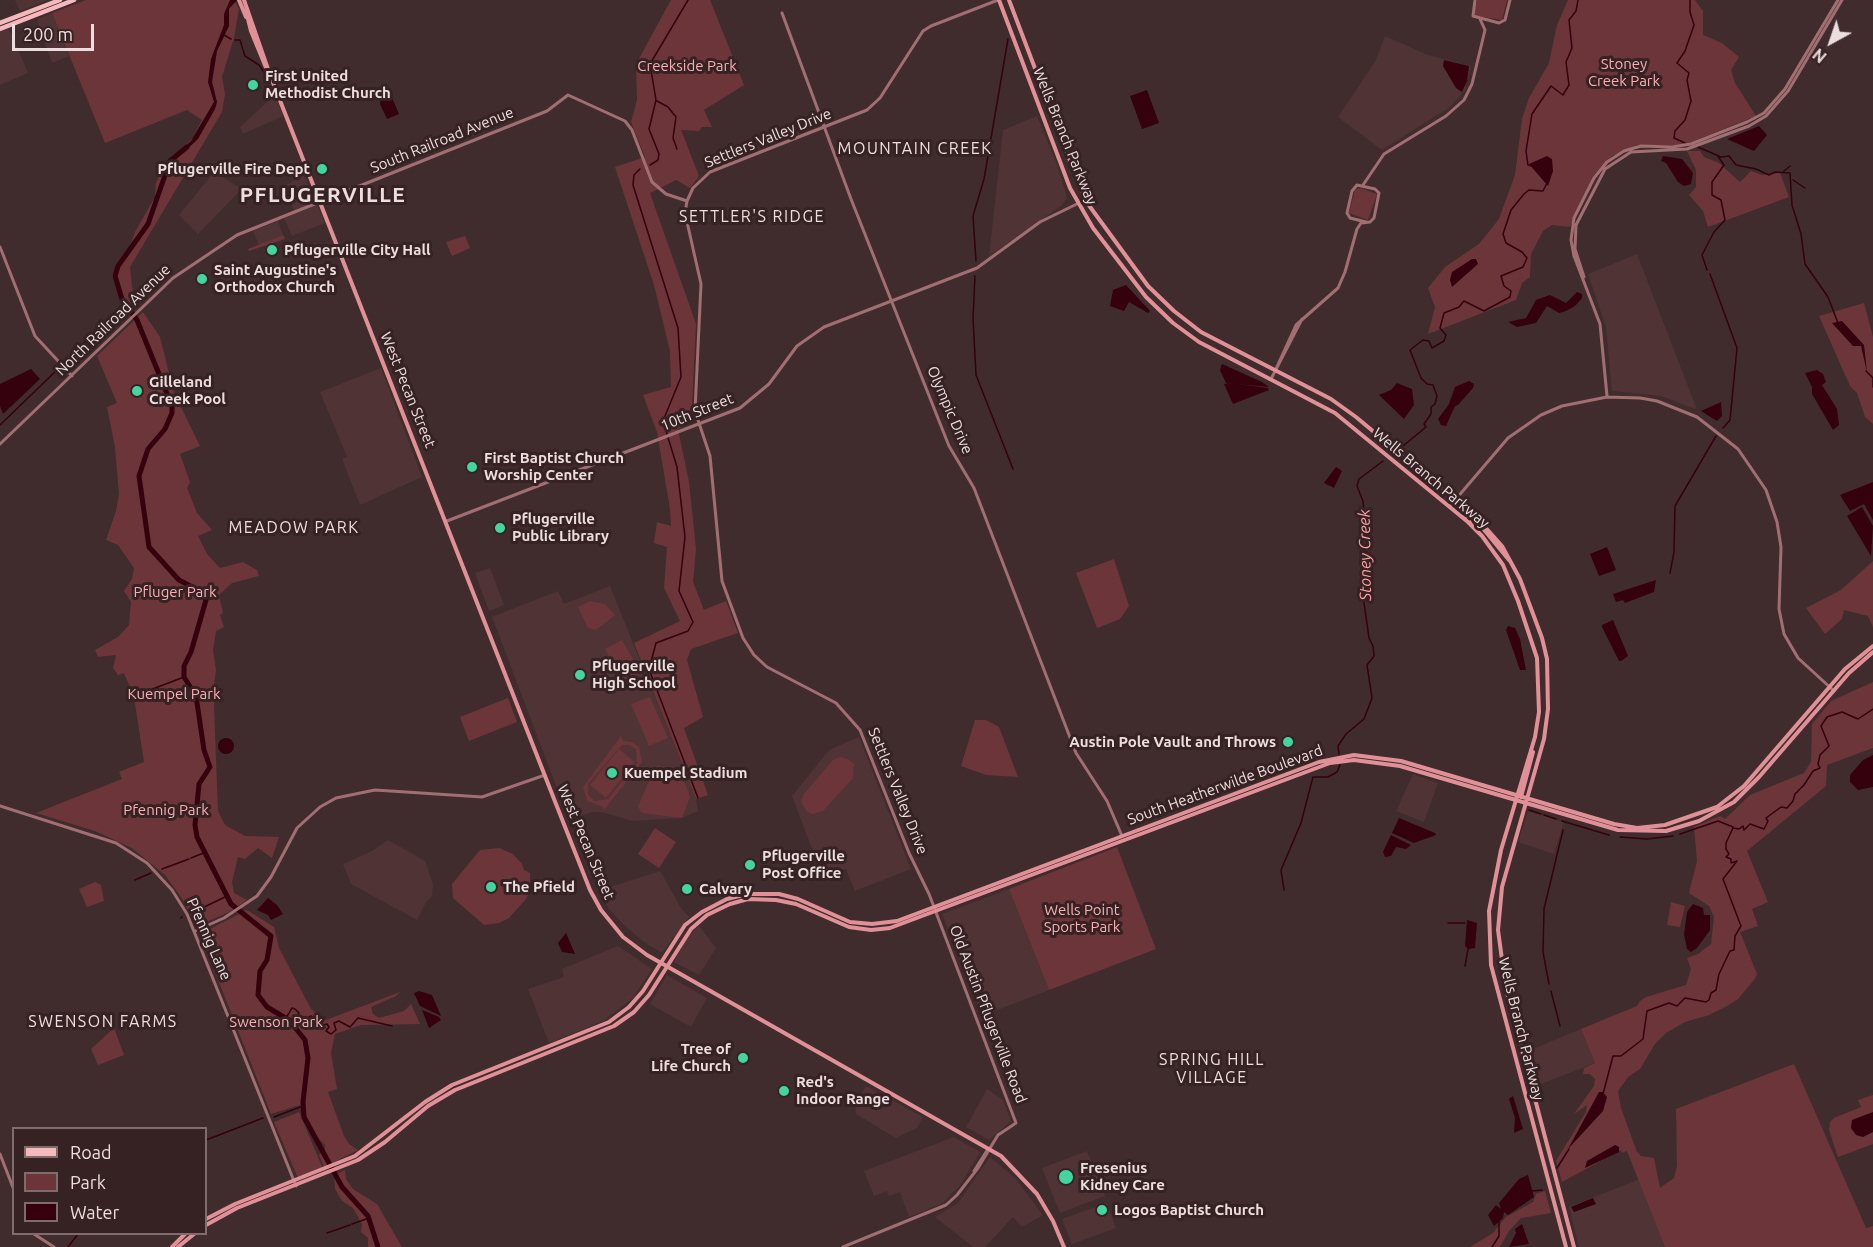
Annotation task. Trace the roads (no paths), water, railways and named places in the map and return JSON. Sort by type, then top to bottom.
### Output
[{"type":"main road","points":[[0,23],[60,0]]},
{"type":"main road","points":[[0,29],[74,0]]},
{"type":"main road","name":"Wells Branch Parkway","points":[[999,0],[1078,203],[1131,279],[1163,315],[1199,342],[1321,404],[1350,424],[1461,516],[1482,536],[1503,565],[1532,639],[1539,676],[1539,712],[1502,887],[1498,920],[1501,966],[1574,1247]]},
{"type":"main road","name":"Wells Branch Parkway","points":[[1009,0],[1085,200],[1140,276],[1174,312],[1215,341],[1331,399],[1356,417],[1456,499],[1490,531],[1510,560],[1542,638],[1548,676],[1548,709],[1544,739],[1502,850],[1489,911],[1491,965],[1566,1247]]},
{"type":"main road","points":[[242,1],[258,51],[270,75]]},
{"type":"main road","points":[[242,1],[270,75]]},
{"type":"main road","points":[[249,21],[254,30]]},
{"type":"main road","name":"West Pecan Street","points":[[270,75],[595,900],[623,937],[661,962],[989,1148],[1011,1164],[1037,1194],[1053,1221],[1064,1247]]},
{"type":"main road","points":[[1350,424],[1356,417]]},
{"type":"main road","points":[[1461,516],[1479,524],[1506,559],[1510,560]]},
{"type":"main road","name":"South Heatherwilde Boulevard","points":[[1832,689],[1845,669],[1873,646]]},
{"type":"main road","name":"South Heatherwilde Boulevard","points":[[344,1164],[374,1150],[428,1106],[455,1090],[592,1036],[624,1020],[647,998],[695,925],[722,907],[748,899],[788,902],[840,925],[871,930],[898,926],[1329,759],[1354,755],[1385,757],[1618,830],[1637,833],[1666,831],[1699,821],[1724,809],[1758,775],[1832,689],[1873,652]]},
{"type":"main road","points":[[1539,676],[1548,676]]},
{"type":"main road","points":[[747,894],[748,899]]},
{"type":"main road","name":"South Heatherwilde Boulevard","points":[[344,1164],[374,1144],[425,1102],[452,1085],[599,1028],[620,1014],[637,998],[677,935],[690,921],[719,902],[747,894],[789,896],[842,920],[872,924],[897,921],[935,910]]},
{"type":"main road","points":[[788,902],[789,896]]},
{"type":"main road","points":[[1491,902],[1499,913]]},
{"type":"main road","points":[[811,912],[813,907]]},
{"type":"main road","points":[[1489,911],[1498,920]]},
{"type":"main road","points":[[690,921],[695,925]]},
{"type":"main road","points":[[620,1014],[624,1020]]},
{"type":"main road","points":[[1519,1076],[1528,1074]]},
{"type":"main road","points":[[374,1144],[374,1150]]},
{"type":"main road","points":[[207,1218],[235,1204],[344,1164]]},
{"type":"main road","points":[[207,1224],[237,1208],[295,1183]]},
{"type":"main road","points":[[172,1247],[183,1235]]},
{"type":"main road","points":[[178,1247],[192,1235]]},
{"type":"street","name":"Settlers Valley Drive","points":[[935,910],[856,723],[836,703],[767,667],[754,655],[743,638],[720,575],[712,464],[709,448],[699,424],[694,396],[701,284],[685,225],[687,201],[693,188],[710,172],[855,116],[873,105],[923,31],[999,0]]},
{"type":"street","points":[[1474,0],[1473,16],[1494,22],[1504,21],[1510,0]]},
{"type":"street","points":[[1607,397],[1602,337],[1584,278],[1574,256],[1571,232],[1577,211],[1598,172],[1613,157],[1630,149],[1685,148],[1753,120],[1773,105],[1840,0]]},
{"type":"street","name":"Olympic Drive","points":[[782,13],[948,446],[974,488],[1076,753],[1107,801],[1123,838]]},
{"type":"street","points":[[1480,19],[1485,30]]},
{"type":"street","points":[[1357,229],[1347,210],[1355,186],[1370,179],[1374,167],[1384,154],[1446,116],[1464,100],[1472,84],[1485,30],[1494,22]]},
{"type":"street","name":"South Railroad Avenue","points":[[320,201],[547,111],[568,95],[620,117],[632,130],[650,178],[656,187],[666,194],[687,201]]},
{"type":"street","points":[[1370,179],[1374,189]]},
{"type":"street","points":[[1271,379],[1294,328],[1338,288],[1357,229],[1374,218],[1380,194],[1374,189],[1361,185]]},
{"type":"street","name":"10th Street","points":[[447,521],[731,412],[754,398],[769,384],[790,353],[824,327],[981,266],[1040,222],[1085,200]]},
{"type":"street","name":"North Railroad Avenue","points":[[0,444],[181,271],[237,235],[320,201]]},
{"type":"street","points":[[1352,218],[1366,222]]},
{"type":"street","points":[[0,247],[35,336],[72,376]]},
{"type":"street","points":[[1450,506],[1495,452],[1521,427],[1562,406],[1607,397],[1656,400],[1678,408],[1711,426],[1749,461],[1766,490],[1777,522],[1781,547],[1779,609],[1784,634],[1798,658],[1832,689]]},
{"type":"street","points":[[194,932],[244,906],[264,888],[297,828],[314,812],[336,798],[375,790],[482,797],[545,775]]},
{"type":"street","name":"Pfennig Lane","points":[[0,806],[89,832],[130,850],[156,871],[172,890],[194,932],[295,1183]]},
{"type":"street","name":"Old Austin Pflugerville Road","points":[[935,910],[1016,1123],[1002,1131],[989,1148]]},
{"type":"street","points":[[843,1247],[941,1208],[957,1195],[989,1148]]},
{"type":"street","points":[[0,1154],[12,1185]]},
{"type":"street","points":[[37,1235],[54,1247]]},
{"type":"water","points":[[230,0],[237,0],[229,9],[229,26],[217,51],[212,82],[217,102],[215,109],[198,139],[183,153],[182,149],[191,141],[214,102],[208,82],[211,59],[224,25],[224,14]]},
{"type":"water","points":[[1444,60],[1469,66],[1467,81],[1462,92],[1456,88],[1443,66]]},
{"type":"water","points":[[1147,90],[1159,123],[1142,129],[1130,96]]},
{"type":"water","points":[[390,93],[399,114],[387,119],[380,104],[381,98]]},
{"type":"water","points":[[1759,126],[1767,135],[1754,151],[1727,139]]},
{"type":"water","points":[[1547,156],[1552,159],[1553,171],[1548,186],[1529,164]]},
{"type":"water","points":[[1663,156],[1682,159],[1693,173],[1691,184],[1684,186],[1678,182],[1666,163],[1661,161]]},
{"type":"water","points":[[1472,259],[1476,259],[1478,264],[1452,287],[1450,280],[1452,272]]},
{"type":"water","points":[[1126,285],[1150,311],[1148,313],[1129,302],[1124,311],[1110,306],[1113,290]]},
{"type":"water","points":[[1577,292],[1582,294],[1582,298],[1566,311],[1559,313],[1547,306],[1536,323],[1517,327],[1508,322],[1526,318],[1536,300],[1550,295],[1566,303]]},
{"type":"water","points":[[1842,321],[1864,345],[1867,372],[1861,346],[1853,346],[1832,323]]},
{"type":"water","points":[[1222,364],[1269,387],[1226,383],[1220,370]]},
{"type":"water","points":[[31,369],[40,379],[3,414],[0,406],[0,384]]},
{"type":"water","points":[[1817,370],[1823,374],[1826,382],[1822,385],[1837,409],[1839,425],[1833,430],[1812,394],[1812,387],[1805,373]]},
{"type":"water","points":[[1469,381],[1474,384],[1473,388],[1455,406],[1446,426],[1441,425],[1438,419],[1449,404],[1455,387]]},
{"type":"water","points":[[1397,383],[1412,389],[1414,405],[1404,419],[1379,395],[1391,390]]},
{"type":"water","points":[[1224,384],[1269,390],[1233,404]]},
{"type":"water","points":[[1721,402],[1722,416],[1717,421],[1701,411]]},
{"type":"water","points":[[1336,467],[1342,471],[1334,488],[1324,483]]},
{"type":"water","points":[[1873,482],[1873,520],[1864,504],[1850,511],[1840,495]]},
{"type":"water","points":[[1862,507],[1873,526],[1871,556],[1847,516]]},
{"type":"water","points":[[1607,547],[1616,570],[1599,576],[1590,554]]},
{"type":"water","points":[[1656,580],[1654,592],[1625,603],[1623,600],[1616,602],[1613,594]]},
{"type":"water","points":[[1613,620],[1628,656],[1621,661],[1602,627]]},
{"type":"water","points":[[1508,626],[1515,628],[1520,639],[1526,670],[1520,670],[1506,630]]},
{"type":"water","points":[[226,738],[232,740],[234,746],[232,752],[226,754],[220,752],[218,746],[220,740]]},
{"type":"water","points":[[1873,755],[1873,787],[1858,790],[1850,782],[1850,775],[1863,760]]},
{"type":"water","points":[[1399,818],[1436,835],[1414,843],[1392,833]]},
{"type":"water","points":[[1391,835],[1411,845],[1406,849],[1396,847],[1391,856],[1385,857],[1383,852]]},
{"type":"water","points":[[268,898],[283,914],[271,920],[268,915],[257,910]]},
{"type":"water","points":[[1693,904],[1703,908],[1704,915],[1710,915],[1710,930],[1697,948],[1691,952],[1687,949],[1684,934],[1687,912]]},
{"type":"water","points":[[1467,920],[1477,923],[1475,948],[1468,949],[1465,946]]},
{"type":"water","points":[[566,933],[575,954],[562,952],[558,943]]},
{"type":"water","points":[[419,991],[432,995],[441,1016],[420,1006],[414,993]]},
{"type":"water","points":[[422,1010],[439,1017],[441,1020],[429,1028]]},
{"type":"water","points":[[1599,1092],[1603,1092],[1607,1097],[1603,1111],[1568,1149]]},
{"type":"water","points":[[1513,1096],[1523,1129],[1514,1133],[1515,1118],[1509,1099]]},
{"type":"water","points":[[1873,1112],[1873,1132],[1863,1137],[1856,1135],[1851,1128],[1852,1120]]},
{"type":"water","points":[[1615,1145],[1619,1147],[1619,1152],[1585,1168],[1587,1161]]},
{"type":"water","points":[[1528,1175],[1534,1197],[1508,1215],[1504,1212],[1503,1218],[1494,1226],[1488,1215],[1496,1205],[1501,1209],[1499,1203],[1519,1179]]},
{"type":"water","points":[[1593,1198],[1596,1204],[1574,1212],[1571,1207]]},
{"type":"water","points":[[1522,1224],[1529,1244],[1509,1247],[1516,1233],[1515,1229]]},
{"type":"waterway","points":[[650,165],[658,160],[659,154],[649,129],[656,100],[650,64],[688,0]]},
{"type":"waterway","name":"Stoney Creek","points":[[1532,166],[1528,165],[1526,151],[1532,114],[1551,86],[1563,95],[1569,85],[1566,62],[1572,48],[1569,20],[1576,11],[1578,0]]},
{"type":"waterway","points":[[1685,143],[1674,138],[1675,131],[1685,120],[1691,101],[1687,80],[1689,73],[1677,63],[1685,51],[1694,25],[1690,12],[1690,0]]},
{"type":"waterway","points":[[224,35],[231,39]]},
{"type":"waterway","name":"MOUNTAIN CREEK","points":[[976,261],[973,216],[984,179],[1008,39]]},
{"type":"waterway","points":[[235,40],[240,40],[245,56],[259,65],[264,72]]},
{"type":"waterway","points":[[276,72],[299,74]]},
{"type":"waterway","points":[[657,101],[668,107],[676,117],[673,138],[677,149]]},
{"type":"waterway","points":[[187,147],[170,161],[148,224],[118,266],[115,276],[122,299],[137,320],[172,406],[172,413],[165,429],[148,449],[139,476],[149,547],[179,580],[198,590],[206,600],[191,652],[184,666],[184,677],[196,696],[204,750],[210,767],[199,784],[195,825],[197,837],[231,904],[271,936],[267,960],[260,971],[258,995],[267,1007],[289,1020],[305,1040],[308,1058],[303,1102],[304,1117],[342,1187],[368,1216],[378,1247]]},
{"type":"waterway","points":[[1698,147],[1721,157],[1729,156],[1736,165],[1756,169],[1769,175],[1775,172],[1790,173],[1792,205],[1801,234],[1805,264],[1828,297],[1838,323]]},
{"type":"waterway","points":[[1707,270],[1702,255],[1714,232],[1725,220],[1721,200],[1712,195],[1712,182],[1724,165],[1717,155]]},
{"type":"waterway","points":[[1783,172],[1790,166]]},
{"type":"waterway","points":[[640,169],[634,175],[633,185],[678,328],[681,377],[663,421],[677,467],[685,537],[679,591],[693,622],[688,631],[656,643],[649,669],[698,798]]},
{"type":"waterway","points":[[1793,180],[1805,188]]},
{"type":"waterway","name":"Stoney Creek","points":[[1403,446],[1426,427],[1424,424],[1431,414],[1431,407],[1435,404],[1437,396],[1433,385],[1427,384],[1421,378],[1410,350],[1423,340],[1429,341],[1432,348],[1444,341],[1446,335],[1440,328],[1444,313],[1459,307],[1464,301],[1484,311],[1510,297],[1511,291],[1504,286],[1501,276],[1523,267],[1527,258],[1522,252],[1506,243],[1503,234],[1511,210],[1524,194],[1529,190],[1543,191],[1547,183]]},
{"type":"waterway","points":[[1710,274],[1737,348],[1730,420],[1723,428]]},
{"type":"waterway","name":"MOUNTAIN CREEK","points":[[975,276],[973,318],[976,375],[1013,469]]},
{"type":"waterway","points":[[64,363],[125,302]]},
{"type":"waterway","points":[[0,425],[59,368]]},
{"type":"waterway","points":[[1866,371],[1873,378],[1873,387]]},
{"type":"waterway","points":[[1670,573],[1674,552],[1675,506],[1716,436]]},
{"type":"waterway","name":"Stoney Creek","points":[[1339,754],[1338,746],[1346,734],[1364,719],[1372,698],[1367,665],[1374,656],[1363,596],[1367,545],[1363,501],[1357,486],[1359,479],[1383,461]]},
{"type":"waterway","points":[[137,695],[184,677]]},
{"type":"waterway","points":[[1603,1094],[1613,1056],[1621,1056],[1643,1039],[1647,1011],[1669,1003],[1677,1006],[1685,998],[1706,1002],[1711,993],[1716,990],[1719,974],[1730,951],[1734,950],[1735,936],[1741,926],[1723,879],[1737,861],[1731,863],[1731,859],[1726,857],[1729,854],[1726,843],[1733,828],[1739,829],[1743,826],[1744,830],[1750,824],[1764,829],[1768,821],[1766,818],[1781,807],[1787,808],[1793,801],[1795,794],[1813,771],[1820,768],[1818,764],[1820,755],[1829,746],[1821,726],[1827,717],[1842,712],[1858,719],[1873,709]]},
{"type":"waterway","points":[[1284,890],[1281,870],[1301,823],[1313,777],[1328,777],[1337,772],[1340,765]]},
{"type":"waterway","points":[[1529,810],[1541,814]]},
{"type":"waterway","points":[[1544,815],[1556,819]]},
{"type":"waterway","points":[[1562,821],[1609,835]]},
{"type":"waterway","points":[[1680,834],[1718,821],[1733,827]]},
{"type":"waterway","points":[[1549,984],[1543,952],[1544,909],[1563,830]]},
{"type":"waterway","points":[[1620,837],[1647,839],[1673,836]]},
{"type":"waterway","points":[[191,858],[206,852]]},
{"type":"waterway","points":[[162,869],[189,859]]},
{"type":"waterway","points":[[135,880],[151,873]]},
{"type":"waterway","points":[[200,909],[227,896]]},
{"type":"waterway","points":[[192,912],[198,910]]},
{"type":"waterway","points":[[1448,923],[1465,923]]},
{"type":"waterway","points":[[1465,966],[1468,949]]},
{"type":"waterway","points":[[1551,991],[1560,1026]]},
{"type":"waterway","points":[[286,1018],[292,1008],[295,1009],[299,1013],[297,1018],[303,1021],[311,1016],[321,1026],[327,1024],[329,1027],[326,1031],[331,1034],[336,1030],[334,1023],[339,1021],[350,1027],[358,1018],[392,1026]]},
{"type":"waterway","points":[[274,1117],[303,1106]]},
{"type":"waterway","points":[[207,1140],[263,1118]]},
{"type":"waterway","points":[[1557,1168],[1569,1149]]},
{"type":"waterway","points":[[1532,1191],[1542,1190]]},
{"type":"waterway","points":[[352,1224],[369,1218]]},
{"type":"waterway","points":[[1492,1247],[1499,1236],[1499,1220]]},
{"type":"waterway","points":[[327,1233],[350,1225]]},
{"type":"waterway","points":[[68,1247],[77,1235]]},
{"type":"place","name":"First United Methodist Church","points":[[253,85]]},
{"type":"place","name":"Pflugerville Fire Dept","points":[[322,169]]},
{"type":"place","name":"Pflugerville City Hall","points":[[272,250]]},
{"type":"place","name":"Saint Augustine's Orthodox Church","points":[[202,279]]},
{"type":"place","name":"Gilleland Creek Pool","points":[[137,391]]},
{"type":"place","name":"First Baptist Church Worship Center","points":[[472,467]]},
{"type":"place","name":"Pflugerville Public Library","points":[[500,528]]},
{"type":"place","name":"Pflugerville High School","points":[[580,675]]},
{"type":"place","name":"Austin Pole Vault and Throws","points":[[1288,742]]},
{"type":"place","name":"Kuempel Stadium","points":[[612,773]]},
{"type":"place","name":"Pflugerville Post Office","points":[[750,865]]},
{"type":"place","name":"The Pfield","points":[[491,887]]},
{"type":"place","name":"Calvary","points":[[687,889]]},
{"type":"place","name":"Tree of Life Church","points":[[743,1058]]},
{"type":"place","name":"Red's Indoor Range","points":[[784,1091]]},
{"type":"place","name":"Fresenius Kidney Care","points":[[1066,1177]]},
{"type":"place","name":"Logos Baptist Church","points":[[1102,1210]]},
{"type":"district","name":"MOUNTAIN CREEK","points":[[915,149]]},
{"type":"district","name":"PFLUGERVILLE","points":[[323,195]]},
{"type":"district","name":"SETTLER'S RIDGE","points":[[752,217]]},
{"type":"district","name":"MEADOW PARK","points":[[294,528]]},
{"type":"district","name":"SWENSON FARMS","points":[[103,1022]]},
{"type":"district","name":"SPRING HILL VILLAGE","points":[[1212,1069]]},
{"type":"park label","name":"Creekside Park","points":[[687,66]]},
{"type":"park label","name":"Stoney Creek Park","points":[[1624,72]]},
{"type":"park label","name":"Pfluger Park","points":[[175,592]]},
{"type":"park label","name":"Kuempel Park","points":[[174,694]]},
{"type":"park label","name":"Pfennig Park","points":[[166,810]]},
{"type":"park label","name":"Wells Point Sports Park","points":[[1082,918]]},
{"type":"park label","name":"Swenson Park","points":[[276,1022]]}]
